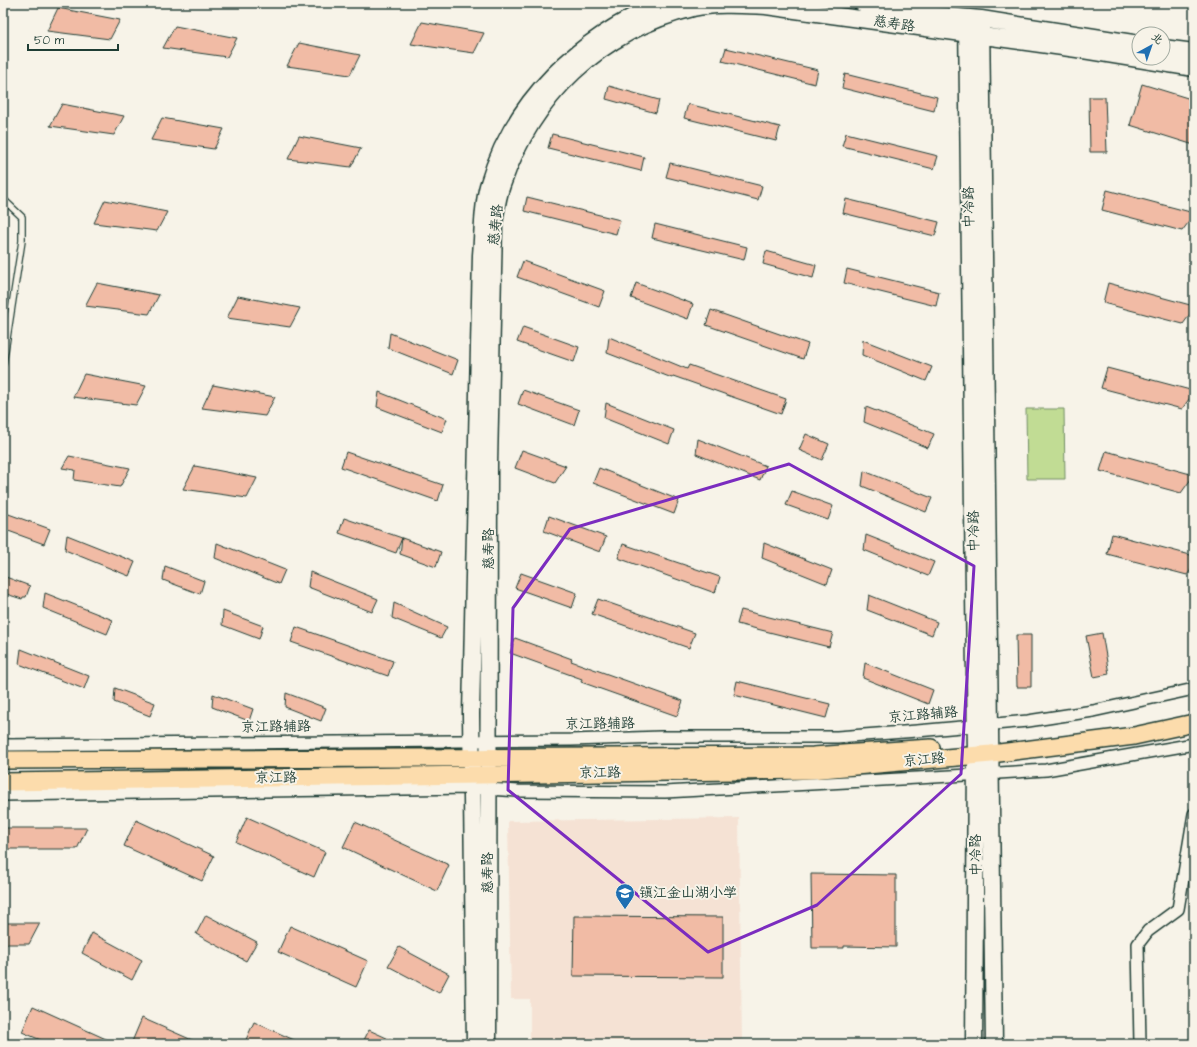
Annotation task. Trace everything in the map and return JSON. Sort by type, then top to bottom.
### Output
[{"type":"main road","name":"京江路","points":[[984,749],[1132,725],[1194,712]]},
{"type":"main road","name":"京江路","points":[[3,782],[810,770],[984,749],[1134,736],[1194,723]]},
{"type":"main road","name":"京江路","points":[[3,760],[480,774]]},
{"type":"street","name":"慈寿路","points":[[488,1044],[480,774],[472,741],[480,255],[488,188],[501,148],[516,123],[552,75],[573,55],[605,32],[634,15],[661,3]]},
{"type":"street","name":"慈寿路","points":[[862,3],[974,27],[1194,68]]},
{"type":"street","name":"慈寿路","points":[[475,1044],[480,774],[488,740],[489,464],[494,224],[501,187],[514,153],[528,127],[546,101],[564,81],[613,40],[639,27],[694,8],[734,4],[766,6],[1131,43]]},
{"type":"street","name":"中冷路","points":[[974,27],[984,749],[974,1044]]},
{"type":"street","points":[[1171,49],[1194,52]]},
{"type":"street","name":"京江路辅路","points":[[3,745],[472,741],[661,737],[837,737],[983,725],[1093,711],[1194,689]]},
{"type":"street","points":[[3,795],[480,774],[665,792],[1046,770],[1194,744]]},
{"type":"street","name":"中冷路","points":[[984,774],[994,1044]]},
{"type":"street","points":[[1140,1044],[1138,944],[1148,931],[1178,909],[1194,814]]},
{"type":"lane","points":[[3,199],[22,217],[22,241],[3,364]]},
{"type":"highlighted area","points":[[789,464],[974,566],[961,774],[817,905],[708,952],[508,790],[513,608],[570,529]]},
{"type":"shaded area","name":"镇江金山湖小学","points":[[739,818],[742,1044],[530,1044],[530,999],[511,999],[508,821]]},
{"type":"green space","points":[[1026,409],[1064,409],[1065,479],[1027,479]]},
{"type":"building","points":[[58,8],[120,20],[110,39],[47,31]]},
{"type":"building","points":[[422,22],[484,33],[474,53],[411,44]]},
{"type":"building","points":[[175,26],[237,38],[227,57],[163,48]]},
{"type":"building","points":[[299,43],[360,55],[350,75],[287,66]]},
{"type":"building","points":[[726,48],[818,70],[815,84],[722,61]]},
{"type":"building","points":[[845,74],[937,97],[934,111],[842,88]]},
{"type":"building","points":[[1142,84],[1194,100],[1194,145],[1130,125]]},
{"type":"building","points":[[609,86],[659,100],[656,113],[606,99]]},
{"type":"building","points":[[1089,97],[1105,97],[1107,152],[1090,152]]},
{"type":"building","points":[[62,104],[124,116],[114,135],[50,126]]},
{"type":"building","points":[[688,104],[780,127],[776,141],[684,118]]},
{"type":"building","points":[[162,118],[224,129],[214,149],[151,140]]},
{"type":"building","points":[[846,133],[938,156],[934,169],[842,146]]},
{"type":"building","points":[[552,134],[644,157],[641,171],[548,148]]},
{"type":"building","points":[[299,136],[361,148],[351,167],[288,159]]},
{"type":"building","points":[[670,163],[762,186],[758,200],[666,177]]},
{"type":"building","points":[[1107,190],[1194,213],[1194,215],[1182,231],[1102,210]]},
{"type":"building","points":[[527,197],[620,220],[616,234],[524,211]]},
{"type":"building","points":[[846,199],[939,222],[935,236],[843,213]]},
{"type":"building","points":[[105,200],[167,212],[157,231],[94,223]]},
{"type":"building","points":[[655,224],[747,247],[744,260],[652,238]]},
{"type":"building","points":[[766,251],[816,265],[813,278],[763,264]]},
{"type":"building","points":[[523,261],[605,291],[599,307],[517,277]]},
{"type":"building","points":[[847,269],[939,292],[936,306],[844,283]]},
{"type":"building","points":[[97,283],[159,295],[149,314],[85,306]]},
{"type":"building","points":[[636,283],[693,304],[688,319],[631,298]]},
{"type":"building","points":[[1108,283],[1194,306],[1194,309],[1183,324],[1103,303]]},
{"type":"building","points":[[238,296],[300,308],[290,327],[227,318]]},
{"type":"building","points":[[711,310],[808,344],[803,359],[706,325]]},
{"type":"building","points":[[523,327],[579,347],[574,362],[517,342]]},
{"type":"building","points":[[390,333],[458,360],[453,374],[388,348]]},
{"type":"building","points":[[609,337],[687,369],[689,365],[786,399],[781,414],[673,376],[672,378],[607,353]]},
{"type":"building","points":[[863,340],[932,367],[926,381],[862,355]]},
{"type":"building","points":[[1107,368],[1194,392],[1182,409],[1101,388]]},
{"type":"building","points":[[84,374],[146,386],[136,405],[73,397]]},
{"type":"building","points":[[213,385],[275,397],[265,416],[202,408]]},
{"type":"building","points":[[523,390],[579,410],[574,425],[518,404]]},
{"type":"building","points":[[379,392],[447,419],[442,432],[377,407]]},
{"type":"building","points":[[606,403],[674,430],[669,444],[604,418]]},
{"type":"building","points":[[866,407],[934,434],[928,448],[864,422]]},
{"type":"building","points":[[806,434],[829,444],[822,460],[799,450]]},
{"type":"building","points":[[698,439],[766,466],[760,480],[696,454]]},
{"type":"building","points":[[522,450],[566,466],[555,483],[515,468]]},
{"type":"building","points":[[1106,451],[1194,475],[1181,493],[1100,471]]},
{"type":"building","points":[[346,452],[443,485],[438,501],[341,467]]},
{"type":"building","points":[[69,456],[130,468],[120,487],[74,480],[75,470],[62,468]]},
{"type":"building","points":[[195,466],[257,478],[247,498],[183,489]]},
{"type":"building","points":[[599,468],[679,500],[674,514],[593,483]]},
{"type":"building","points":[[864,471],[932,498],[926,512],[862,486]]},
{"type":"building","points":[[792,491],[833,506],[828,520],[786,505]]},
{"type":"building","points":[[3,512],[50,529],[44,544],[3,529]]},
{"type":"building","points":[[549,516],[606,537],[600,552],[544,531]]},
{"type":"building","points":[[344,518],[402,538],[396,553],[339,533]]},
{"type":"building","points":[[1112,534],[1194,556],[1194,566],[1187,575],[1107,554]]},
{"type":"building","points":[[67,535],[135,562],[129,576],[65,550]]},
{"type":"building","points":[[866,535],[934,562],[928,576],[864,550]]},
{"type":"building","points":[[402,538],[441,552],[436,567],[400,554]]},
{"type":"building","points":[[217,543],[285,570],[279,584],[215,558]]},
{"type":"building","points":[[764,543],[832,570],[827,584],[762,558]]},
{"type":"building","points":[[623,544],[720,577],[715,593],[618,558]]},
{"type":"building","points":[[165,566],[204,581],[200,594],[163,580]]},
{"type":"building","points":[[310,572],[378,599],[372,612],[308,587]]},
{"type":"building","points":[[521,573],[577,593],[572,608],[515,588]]},
{"type":"building","points":[[3,576],[30,586],[26,597],[23,597],[22,599],[3,593]]},
{"type":"building","points":[[45,593],[113,620],[107,634],[43,608]]},
{"type":"building","points":[[869,595],[937,622],[932,635],[867,610]]},
{"type":"building","points":[[598,599],[695,633],[689,648],[592,614]]},
{"type":"building","points":[[394,603],[447,627],[441,638],[392,618]]},
{"type":"building","points":[[741,610],[833,633],[829,647],[737,624]]},
{"type":"building","points":[[223,611],[263,626],[259,639],[222,625]]},
{"type":"building","points":[[296,627],[393,661],[388,676],[291,642]]},
{"type":"building","points":[[1102,633],[1109,674],[1094,677],[1086,636]]},
{"type":"building","points":[[1016,635],[1031,635],[1031,687],[1017,687]]},
{"type":"building","points":[[515,638],[572,659],[571,661],[683,701],[677,716],[581,682],[582,679],[510,653]]},
{"type":"building","points":[[21,649],[89,676],[84,689],[19,664]]},
{"type":"building","points":[[865,663],[933,690],[928,704],[863,678]]},
{"type":"building","points":[[737,681],[830,704],[826,718],[734,695]]},
{"type":"building","points":[[115,688],[155,703],[150,716],[114,702]]},
{"type":"building","points":[[286,693],[326,708],[321,721],[285,707]]},
{"type":"building","points":[[213,694],[253,709],[249,721],[212,707]]},
{"type":"building","points":[[247,817],[325,852],[314,877],[236,842]]},
{"type":"building","points":[[136,820],[214,856],[202,881],[124,846]]},
{"type":"building","points":[[355,822],[449,865],[437,891],[343,847]]},
{"type":"building","points":[[3,828],[87,828],[77,849],[3,849]]},
{"type":"building","points":[[811,874],[896,875],[896,947],[844,946],[844,948],[812,948]]},
{"type":"building","points":[[206,915],[257,942],[246,961],[196,934]]},
{"type":"building","points":[[574,916],[723,917],[723,977],[573,976]]},
{"type":"building","points":[[3,923],[40,923],[29,944],[3,944]]},
{"type":"building","points":[[290,926],[368,961],[356,987],[278,952]]},
{"type":"building","points":[[92,933],[142,960],[132,980],[82,953]]},
{"type":"building","points":[[399,947],[449,974],[439,993],[388,966]]},
{"type":"building","points":[[33,1006],[117,1044],[50,1044],[22,1032]]},
{"type":"building","points":[[142,1018],[201,1044],[131,1044]]},
{"type":"building","points":[[254,1022],[303,1044],[244,1044]]},
{"type":"building","points":[[369,1030],[400,1044],[362,1044]]},
{"type":"place","name":"镇江金山湖小学","points":[[625,910]]}]
